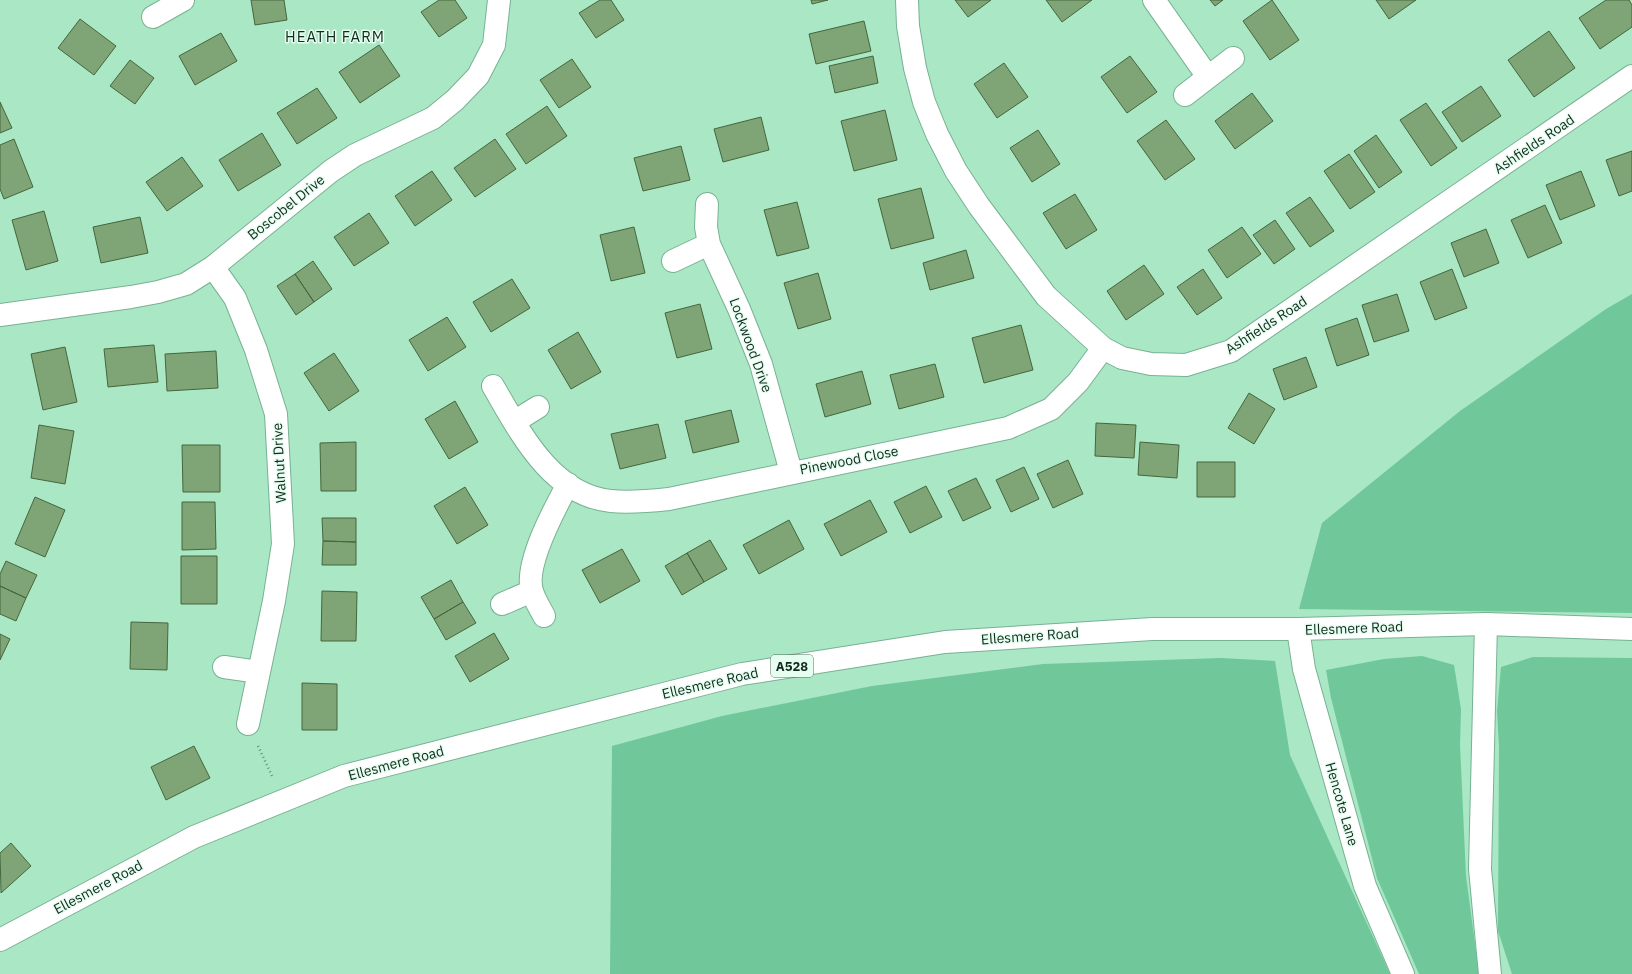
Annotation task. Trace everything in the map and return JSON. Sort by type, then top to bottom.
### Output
[{"type":"street","points":[[153,18],[183,0]]},
{"type":"street","name":"Boscobel Drive","points":[[0,315],[158,292],[186,284],[212,267],[331,171],[355,154],[433,118],[455,100],[478,76],[494,45],[500,0]]},
{"type":"street","name":"Ashfields Road","points":[[907,0],[908,26],[924,102],[956,171],[1006,243],[1046,296],[1103,348],[1122,358],[1151,364],[1186,365],[1231,351],[1632,76]]},
{"type":"street","points":[[1154,0],[1208,77]]},
{"type":"street","points":[[1185,95],[1233,58]]},
{"type":"street","name":"Lockwood Drive","points":[[708,204],[706,228],[709,244],[739,309],[761,364],[791,472]]},
{"type":"street","points":[[673,261],[709,244]]},
{"type":"street","name":"Walnut Drive","points":[[212,267],[234,298],[256,350],[276,414],[283,544],[274,600],[248,724]]},
{"type":"street","name":"Pinewood Close","points":[[493,386],[514,422],[540,461],[568,484],[589,496],[610,501],[635,502],[669,499],[791,472],[1008,428],[1051,409],[1078,382],[1103,348]]},
{"type":"street","points":[[514,422],[538,407]]},
{"type":"street","points":[[544,616],[532,591],[531,581],[540,541],[547,521],[568,484]]},
{"type":"street","points":[[502,604],[532,591]]},
{"type":"street","points":[[1486,624],[1480,869],[1490,974]]},
{"type":"street","name":"Ellesmere Road","points":[[0,940],[78,897],[194,837],[344,776],[742,674],[945,642],[1152,629],[1298,629],[1486,624],[1632,629]]},
{"type":"street","name":"Hencote Lane","points":[[1298,629],[1304,669],[1365,886],[1403,974]]},
{"type":"street","points":[[224,667],[259,672]]},
{"type":"path","points":[[248,724],[283,801]]},
{"type":"green space","points":[[1632,294],[1632,613],[1299,609],[1322,523],[1460,411],[1606,309]]},
{"type":"green space","points":[[1422,656],[1454,665],[1461,709],[1460,745],[1466,876],[1479,974],[1419,974],[1377,878],[1331,698],[1326,670],[1384,659]]},
{"type":"green space","points":[[1533,657],[1632,658],[1632,974],[1512,974],[1498,931],[1499,747],[1497,711],[1501,667]]},
{"type":"green space","points":[[1221,658],[1275,661],[1290,755],[1390,974],[610,974],[612,746],[722,716],[872,686],[1043,664]]},
{"type":"building","points":[[251,0],[284,0],[287,20],[255,25]]},
{"type":"building","points":[[439,0],[455,0],[467,18],[439,37],[421,12]]},
{"type":"building","points":[[600,0],[611,0],[624,20],[596,38],[579,13]]},
{"type":"building","points":[[811,0],[828,0],[812,4]]},
{"type":"building","points":[[955,0],[991,0],[968,17]]},
{"type":"building","points":[[1046,0],[1092,0],[1062,22]]},
{"type":"building","points":[[1210,0],[1223,0],[1215,6]]},
{"type":"building","points":[[1272,0],[1299,40],[1270,60],[1243,21]]},
{"type":"building","points":[[1376,0],[1416,0],[1389,19]]},
{"type":"building","points":[[1606,0],[1629,0],[1632,5],[1632,27],[1600,49],[1579,18]]},
{"type":"building","points":[[80,19],[116,46],[94,75],[58,48]]},
{"type":"building","points":[[864,21],[871,51],[816,64],[809,34]]},
{"type":"building","points":[[1549,31],[1575,68],[1534,97],[1508,60]]},
{"type":"building","points":[[221,33],[237,61],[195,85],[179,56]]},
{"type":"building","points":[[379,45],[400,76],[360,103],[339,72]]},
{"type":"building","points":[[873,56],[878,83],[835,93],[829,66]]},
{"type":"building","points":[[1130,56],[1157,92],[1127,113],[1101,77]]},
{"type":"building","points":[[572,59],[591,87],[559,108],[540,80]]},
{"type":"building","points":[[130,60],[154,78],[135,104],[110,86]]},
{"type":"building","points":[[1004,63],[1028,97],[997,118],[974,84]]},
{"type":"building","points":[[1481,86],[1501,116],[1462,142],[1442,112]]},
{"type":"building","points":[[317,88],[337,118],[297,144],[277,113]]},
{"type":"building","points":[[1252,93],[1273,121],[1235,149],[1215,121]]},
{"type":"building","points":[[0,102],[12,128],[0,133]]},
{"type":"building","points":[[1426,103],[1457,148],[1431,166],[1400,120]]},
{"type":"building","points":[[547,106],[567,136],[526,164],[506,134]]},
{"type":"building","points":[[885,110],[897,160],[854,171],[841,121]]},
{"type":"building","points":[[761,117],[769,150],[723,162],[714,129]]},
{"type":"building","points":[[1166,120],[1195,159],[1165,180],[1137,141]]},
{"type":"building","points":[[1038,130],[1060,164],[1032,182],[1010,148]]},
{"type":"building","points":[[262,133],[281,165],[238,191],[219,160]]},
{"type":"building","points":[[1376,135],[1402,172],[1379,188],[1354,151]]},
{"type":"building","points":[[14,139],[33,187],[4,199],[0,189],[0,145]]},
{"type":"building","points":[[495,139],[516,169],[475,197],[454,168]]},
{"type":"building","points":[[681,146],[690,180],[643,191],[634,158]]},
{"type":"building","points":[[1632,151],[1632,191],[1619,196],[1606,160]]},
{"type":"building","points":[[1349,154],[1375,192],[1350,209],[1324,171]]},
{"type":"building","points":[[182,157],[203,186],[167,211],[146,182]]},
{"type":"building","points":[[432,171],[452,200],[415,226],[395,196]]},
{"type":"building","points":[[1581,171],[1595,206],[1560,220],[1546,185]]},
{"type":"building","points":[[921,188],[934,238],[891,249],[878,199]]},
{"type":"building","points":[[1075,194],[1097,230],[1066,249],[1043,213]]},
{"type":"building","points":[[1310,197],[1334,231],[1310,247],[1286,213]]},
{"type":"building","points":[[797,202],[809,248],[777,256],[764,210]]},
{"type":"building","points":[[1545,205],[1562,243],[1528,258],[1511,220]]},
{"type":"building","points":[[44,211],[58,261],[26,270],[12,220]]},
{"type":"building","points":[[369,213],[389,243],[354,266],[334,237]]},
{"type":"building","points":[[140,217],[148,253],[101,263],[93,227]]},
{"type":"building","points":[[1275,220],[1295,249],[1274,264],[1253,235]]},
{"type":"building","points":[[634,227],[645,273],[611,281],[600,235]]},
{"type":"building","points":[[1242,227],[1261,254],[1227,278],[1208,250]]},
{"type":"building","points":[[1486,229],[1499,263],[1464,277],[1451,243]]},
{"type":"building","points":[[966,250],[974,278],[930,290],[923,263]]},
{"type":"building","points":[[313,261],[332,289],[314,302],[295,274]]},
{"type":"building","points":[[1144,265],[1164,294],[1126,320],[1107,291]]},
{"type":"building","points":[[1203,269],[1222,298],[1197,315],[1177,287]]},
{"type":"building","points":[[1452,269],[1467,308],[1435,320],[1420,282]]},
{"type":"building","points":[[818,273],[831,319],[798,329],[784,283]]},
{"type":"building","points":[[295,274],[314,302],[296,315],[277,286]]},
{"type":"building","points":[[512,279],[530,308],[491,332],[473,302]]},
{"type":"building","points":[[1397,294],[1409,331],[1374,342],[1362,305]]},
{"type":"building","points":[[700,304],[712,349],[677,358],[665,313]]},
{"type":"building","points":[[447,317],[466,347],[428,371],[409,340]]},
{"type":"building","points":[[1357,318],[1369,355],[1337,366],[1325,329]]},
{"type":"building","points":[[1021,325],[1033,370],[984,383],[972,338]]},
{"type":"building","points":[[578,332],[601,372],[571,389],[548,350]]},
{"type":"building","points":[[154,345],[158,382],[108,387],[104,349]]},
{"type":"building","points":[[65,347],[77,402],[43,410],[31,354]]},
{"type":"building","points":[[216,351],[218,388],[167,391],[165,354]]},
{"type":"building","points":[[334,353],[359,391],[329,411],[304,373]]},
{"type":"building","points":[[1306,357],[1317,387],[1284,400],[1273,369]]},
{"type":"building","points":[[935,364],[944,397],[899,409],[890,375]]},
{"type":"building","points":[[862,371],[871,404],[825,417],[816,384]]},
{"type":"building","points":[[1249,393],[1275,409],[1254,444],[1228,428]]},
{"type":"building","points":[[455,401],[478,442],[449,459],[425,419]]},
{"type":"building","points":[[731,410],[739,442],[693,453],[685,421]]},
{"type":"building","points":[[1096,423],[1136,425],[1134,458],[1095,456]]},
{"type":"building","points":[[658,424],[666,458],[620,469],[611,434]]},
{"type":"building","points":[[39,425],[74,431],[65,484],[31,478]]},
{"type":"building","points":[[356,442],[356,491],[321,491],[320,443]]},
{"type":"building","points":[[1140,442],[1179,445],[1177,478],[1138,475]]},
{"type":"building","points":[[182,445],[220,445],[220,492],[183,492]]},
{"type":"building","points":[[1068,460],[1083,494],[1053,508],[1037,474]]},
{"type":"building","points":[[1197,462],[1235,462],[1235,497],[1197,497]]},
{"type":"building","points":[[1024,467],[1039,499],[1011,512],[996,480]]},
{"type":"building","points":[[976,478],[991,508],[963,521],[948,491]]},
{"type":"building","points":[[926,486],[942,517],[910,533],[894,502]]},
{"type":"building","points":[[465,487],[488,525],[457,544],[434,506]]},
{"type":"building","points":[[35,497],[65,510],[45,557],[15,544]]},
{"type":"building","points":[[870,500],[887,532],[841,556],[824,524]]},
{"type":"building","points":[[182,502],[215,502],[216,549],[182,550]]},
{"type":"building","points":[[322,518],[356,518],[356,542],[323,541]]},
{"type":"building","points":[[789,520],[804,549],[759,574],[743,545]]},
{"type":"building","points":[[710,540],[727,569],[704,582],[687,553]]},
{"type":"building","points":[[323,541],[356,542],[356,565],[322,565]]},
{"type":"building","points":[[622,549],[640,581],[600,603],[582,570]]},
{"type":"building","points":[[687,553],[704,582],[682,595],[665,566]]},
{"type":"building","points":[[181,556],[217,556],[217,604],[181,604]]},
{"type":"building","points":[[6,561],[37,575],[26,598],[0,586],[0,574]]},
{"type":"building","points":[[451,580],[463,602],[434,619],[421,597]]},
{"type":"building","points":[[0,586],[26,598],[16,621],[0,614]]},
{"type":"building","points":[[322,591],[357,592],[356,641],[321,641]]},
{"type":"building","points":[[463,602],[476,623],[446,640],[434,619]]},
{"type":"building","points":[[131,622],[168,623],[167,670],[130,669]]},
{"type":"building","points":[[494,633],[509,659],[470,682],[455,656]]},
{"type":"building","points":[[0,634],[10,639],[0,660]]},
{"type":"building","points":[[302,683],[337,684],[337,730],[302,730]]},
{"type":"building","points":[[194,746],[210,778],[166,800],[151,767]]},
{"type":"building","points":[[11,843],[31,866],[1,893],[0,853]]},
{"type":"district","name":"HEATH FARM","points":[[335,36]]}]
